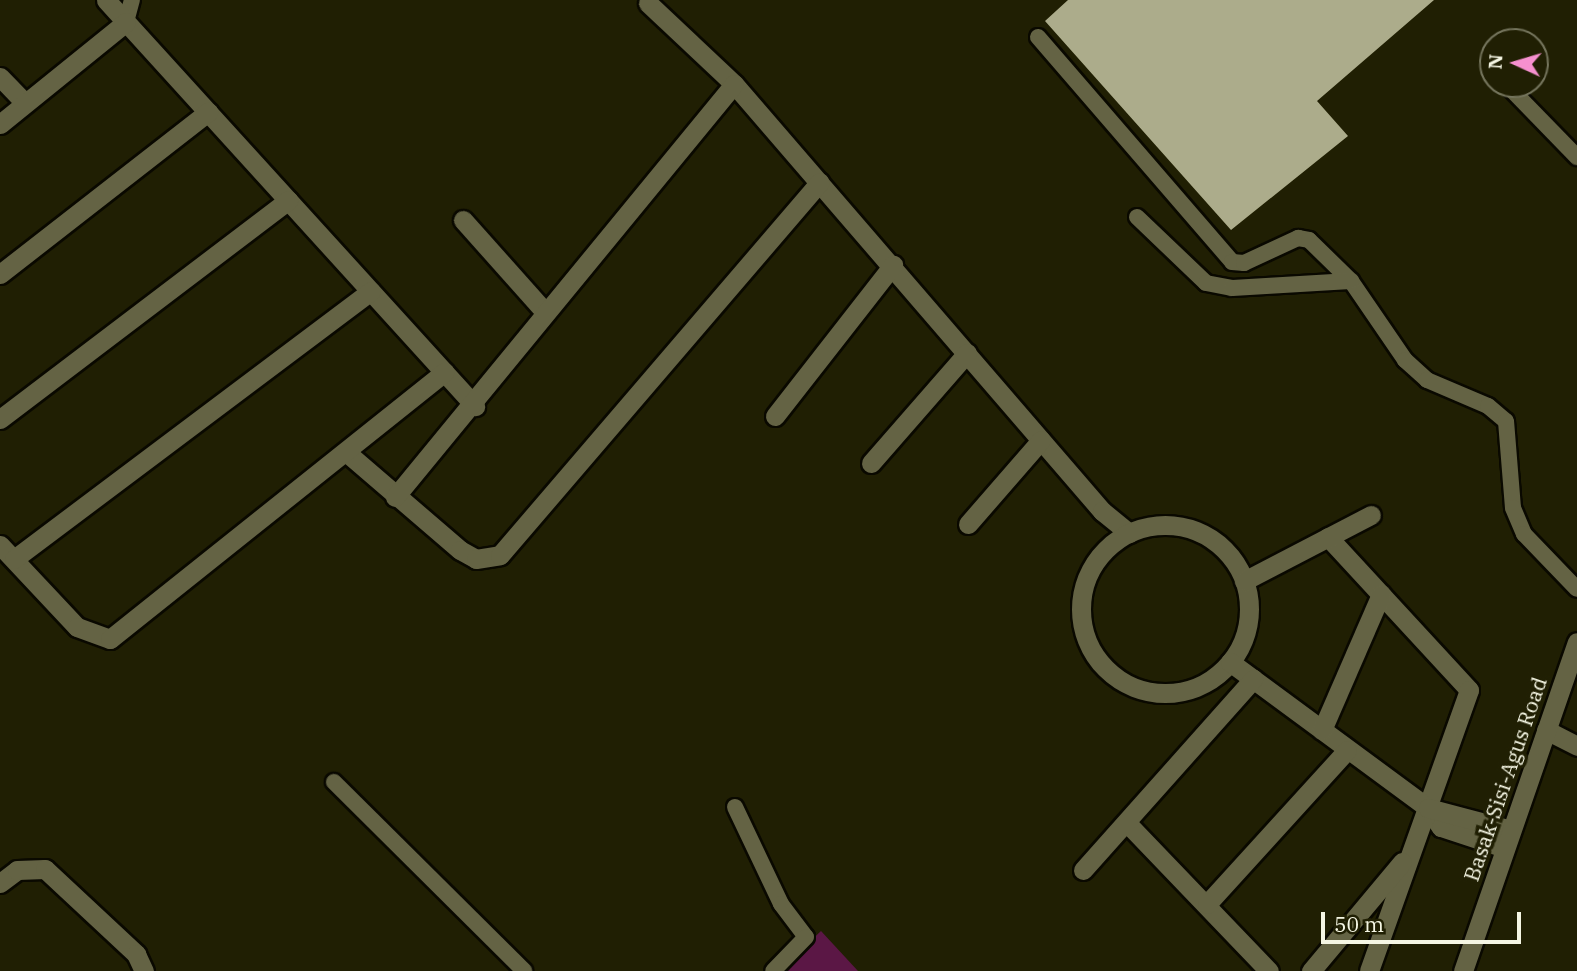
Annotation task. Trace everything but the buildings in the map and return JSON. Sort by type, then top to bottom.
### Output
[{"type":"street","points":[[106,0],[475,406]]},
{"type":"street","points":[[648,3],[734,84],[893,265],[1041,440],[1129,533]]},
{"type":"street","points":[[0,124],[126,22]]},
{"type":"street","points":[[0,77],[25,103]]},
{"type":"street","points":[[395,496],[475,406],[544,311],[734,84]]},
{"type":"street","points":[[0,274],[208,112]]},
{"type":"street","points":[[346,452],[395,496],[476,559],[500,555],[820,182]]},
{"type":"street","points":[[0,419],[288,200]]},
{"type":"street","points":[[463,220],[544,311]]},
{"type":"street","points":[[775,416],[893,265]]},
{"type":"street","points":[[371,291],[7,552],[77,627],[110,639],[444,372]]},
{"type":"street","points":[[871,463],[967,353]]},
{"type":"street","points":[[968,524],[1041,440]]},
{"type":"street","points":[[1244,581],[1371,515]]},
{"type":"street","points":[[1170,524],[1197,531],[1231,556],[1244,581],[1248,623],[1230,662],[1216,676],[1180,692],[1140,689],[1106,668],[1086,635],[1083,595],[1098,558],[1129,533],[1170,524]]},
{"type":"street","points":[[1328,537],[1469,690],[1369,971]]},
{"type":"street","points":[[1322,730],[1381,594]]},
{"type":"street","name":"Basak-Sisi-Agus Road","points":[[1463,971],[1577,642]]},
{"type":"street","points":[[1230,662],[1347,751],[1428,808],[1441,827],[1508,839]]},
{"type":"street","points":[[1083,870],[1254,679]]},
{"type":"street","points":[[1546,730],[1577,746]]},
{"type":"street","points":[[1207,904],[1347,751]]},
{"type":"street","points":[[1127,823],[1269,971]]},
{"type":"street","points":[[1311,971],[1409,853]]},
{"type":"street","points":[[0,883],[17,870],[45,869],[136,954],[144,971]]},
{"type":"lane","points":[[126,22],[132,0]]},
{"type":"lane","points":[[1038,37],[1232,262],[1298,238],[1309,240],[1350,281],[1405,360],[1427,380],[1488,406],[1506,421],[1513,508],[1524,534],[1577,589]]},
{"type":"lane","points":[[1520,98],[1577,156]]},
{"type":"lane","points":[[1137,217],[1206,283],[1232,288],[1350,281]]},
{"type":"lane","points":[[334,782],[524,971]]},
{"type":"lane","points":[[735,807],[781,904],[806,937],[773,971]]},
{"type":"shaded area","points":[[821,931],[858,971],[779,971]]}]
